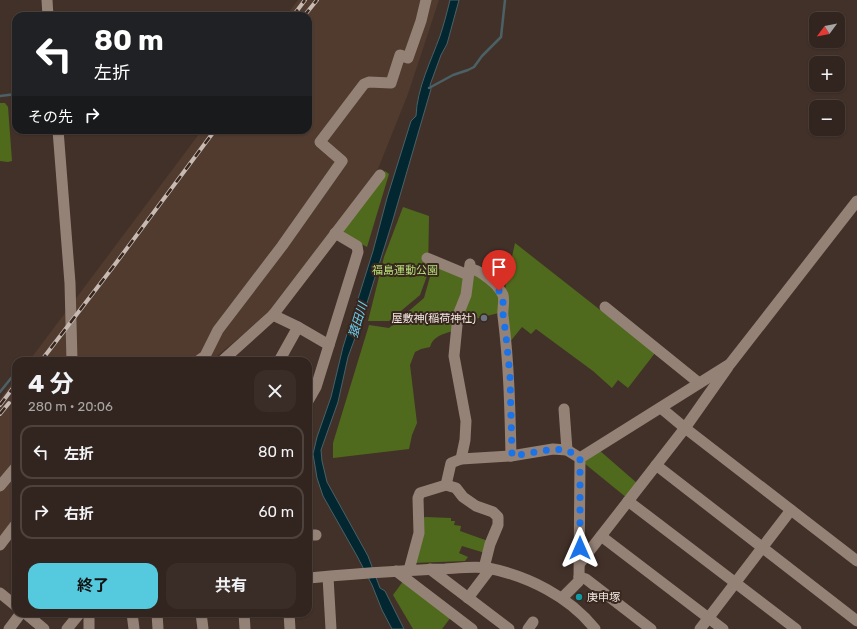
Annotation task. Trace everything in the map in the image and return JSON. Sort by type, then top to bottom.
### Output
[{"type":"street","points":[[47,0],[48,12]]},
{"type":"street","points":[[204,357],[218,330],[282,246],[342,161],[320,142],[364,84],[369,82],[391,83],[400,55],[408,58],[421,21],[426,0]]},
{"type":"street","points":[[58,134],[70,283],[72,357]]},
{"type":"street","points":[[226,357],[273,315],[380,175]]},
{"type":"street","points":[[580,563],[685,428],[730,364],[857,201]]},
{"type":"street","points":[[312,394],[316,387],[358,252],[357,246],[335,233]]},
{"type":"street","points":[[427,258],[475,269],[492,282],[503,296],[503,314],[510,376],[512,456]]},
{"type":"street","points":[[461,459],[465,440],[466,421],[454,356],[458,315],[466,295],[470,269]]},
{"type":"street","points":[[605,307],[699,383]]},
{"type":"street","points":[[273,315],[298,327],[329,345]]},
{"type":"street","points":[[281,357],[298,327]]},
{"type":"street","points":[[580,458],[730,364]]},
{"type":"street","points":[[661,408],[857,561]]},
{"type":"street","points":[[564,409],[567,450]]},
{"type":"street","points":[[446,485],[451,464],[461,459],[512,456],[553,449],[567,450],[580,458]]},
{"type":"street","points":[[562,598],[579,581],[580,577],[580,458]]},
{"type":"street","points":[[656,465],[857,621]]},
{"type":"street","points":[[0,486],[12,472]]},
{"type":"street","points":[[409,570],[420,533],[418,498],[420,493],[446,485],[456,488],[463,497],[476,506],[493,512],[498,517],[498,525],[490,544],[487,568],[468,598]]},
{"type":"street","points":[[628,501],[796,629]]},
{"type":"street","points":[[700,629],[791,510]]},
{"type":"street","points":[[0,545],[12,529]]},
{"type":"street","points":[[601,536],[723,629]]},
{"type":"street","points":[[312,578],[391,571],[487,568],[530,582],[562,598],[577,610],[595,629]]},
{"type":"street","points":[[430,569],[509,629]]},
{"type":"street","points":[[391,571],[472,629]]},
{"type":"street","points":[[328,577],[331,629]]},
{"type":"street","points":[[580,577],[586,579],[651,629]]},
{"type":"street","points":[[0,593],[12,603]]},
{"type":"street","points":[[9,629],[18,617]]},
{"type":"street","points":[[30,617],[44,629]]},
{"type":"street","points":[[67,629],[77,617]]},
{"type":"street","points":[[89,617],[89,629]]},
{"type":"street","points":[[132,617],[134,629]]},
{"type":"street","points":[[157,617],[158,629]]},
{"type":"street","points":[[201,617],[202,629]]},
{"type":"street","points":[[244,617],[245,629]]},
{"type":"street","points":[[289,617],[290,629]]},
{"type":"shaded area","points":[[298,0],[439,0],[408,94],[378,169],[269,313],[216,357],[32,357],[199,134],[312,134],[312,12],[289,12]]},
{"type":"shaded area","points":[[12,383],[12,521],[0,537],[0,399]]},
{"type":"green space","points":[[0,103],[5,103],[8,107],[12,161],[8,162],[0,161]]},
{"type":"green space","points":[[385,171],[389,174],[367,247],[345,235],[343,227]]},
{"type":"green space","name":"福島運動公園","points":[[403,207],[429,216],[428,273],[420,295],[389,321],[368,321],[384,257]]},
{"type":"green space","points":[[515,243],[655,353],[628,388],[618,380],[612,388],[593,371],[536,329],[531,334],[522,327],[509,343],[505,289]]},
{"type":"green space","points":[[433,266],[465,276],[453,331],[442,334],[433,340],[430,347],[415,352],[410,365],[417,423],[412,435],[409,449],[333,458],[333,443],[369,325],[389,328],[424,298]]},
{"type":"green space","points":[[472,274],[477,274],[499,296],[499,313],[461,324]]},
{"type":"green space","points":[[599,450],[638,484],[627,498],[584,463],[589,456]]},
{"type":"green space","points":[[425,517],[451,518],[451,521],[455,521],[454,525],[461,526],[460,531],[488,541],[485,553],[462,546],[459,553],[468,557],[465,561],[413,563],[422,519]]},
{"type":"green space","points":[[404,580],[451,617],[442,629],[413,629],[393,595]]},
{"type":"water","name":"猿田川","points":[[450,0],[459,0],[447,44],[441,55],[430,85],[431,89],[392,223],[362,319],[348,357],[338,402],[321,450],[327,482],[368,556],[380,588],[385,591],[404,629],[392,629],[357,556],[323,496],[317,478],[313,454],[317,437],[331,397],[343,347],[373,251],[387,198],[411,121],[416,116],[419,95],[440,36]]},
{"type":"waterway","points":[[429,88],[453,75],[474,67],[482,56],[501,37],[505,0]]},
{"type":"waterway","points":[[0,96],[12,94]]},
{"type":"waterway","points":[[0,392],[12,377]]},
{"type":"railway","points":[[296,12],[305,0]]},
{"type":"railway","points":[[307,12],[317,0]]},
{"type":"railway","points":[[44,357],[212,134]]},
{"type":"railway","points":[[0,405],[12,389]]},
{"type":"railway","points":[[0,414],[9,403]]},
{"type":"place","name":"屋敷神(稲荷神社)","points":[[484,318]]},
{"type":"place","name":"庚申塚","points":[[579,597]]},
{"type":"route","points":[[499,291],[503,296],[503,314],[510,376],[512,456],[553,449],[567,450],[580,458],[580,548]]}]
